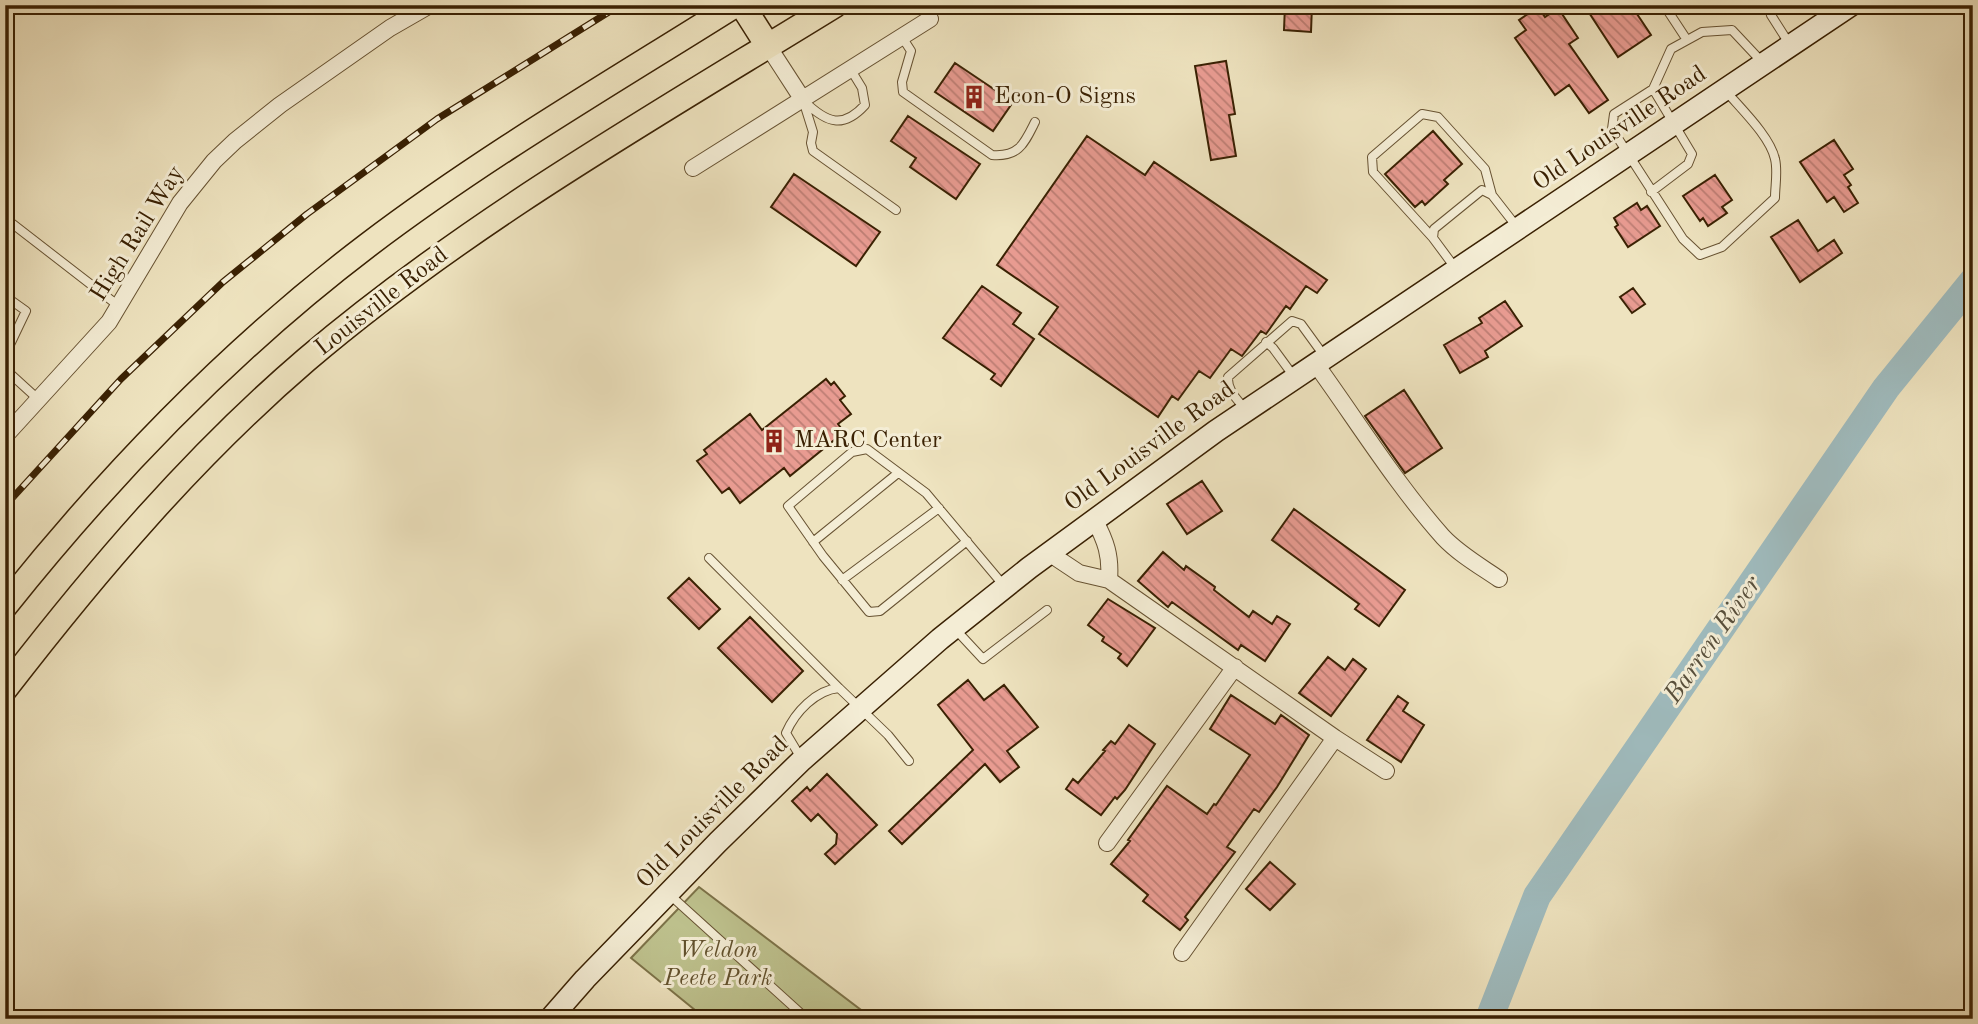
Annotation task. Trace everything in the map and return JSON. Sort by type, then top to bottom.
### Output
[{"type":"main road","points":[[5,606],[68,529],[146,442],[231,360],[320,282],[461,178],[735,5]]},
{"type":"main road","points":[[742,5],[768,46]]},
{"type":"main road","name":"Louisville Road","points":[[5,689],[92,580],[160,503],[231,430],[306,361],[415,274],[508,209],[835,5]]},
{"type":"street","name":"High Rail Way","points":[[5,436],[82,354],[120,307],[180,204],[214,161],[235,141],[347,57],[430,5]]},
{"type":"street","name":"Old Louisville Road","points":[[550,1019],[668,893],[802,761],[859,709],[1005,587],[1094,519],[1247,410],[1851,5]]},
{"type":"street","points":[[693,169],[930,19]]},
{"type":"street","points":[[768,46],[803,100]]},
{"type":"street","points":[[1320,360],[1392,471],[1444,538],[1463,555],[1499,579]]},
{"type":"street","points":[[1094,519],[1106,541],[1111,560],[1109,580]]},
{"type":"street","points":[[1049,553],[1079,573],[1109,580],[1386,771]]},
{"type":"street","points":[[1107,843],[1235,667]]},
{"type":"street","points":[[1182,953],[1335,738]]},
{"type":"lane","points":[[1664,5],[1687,40]]},
{"type":"lane","points":[[1768,5],[1771,15],[1791,46]]},
{"type":"lane","points":[[1725,90],[1772,151],[1775,160],[1775,198],[1722,247],[1700,255],[1683,239],[1628,156],[1612,129],[1614,114],[1653,89],[1671,49],[1702,32],[1732,30],[1764,64]]},
{"type":"lane","points":[[902,37],[911,51],[901,82],[903,92],[992,155],[1007,156],[1024,145],[1035,122]]},
{"type":"lane","points":[[803,100],[817,113],[836,122],[854,117],[865,105],[862,88],[850,70]]},
{"type":"lane","points":[[1651,192],[1688,164],[1692,154],[1653,89]]},
{"type":"lane","points":[[803,100],[813,132],[813,151],[896,210]]},
{"type":"lane","points":[[1457,270],[1373,172],[1372,157],[1422,114],[1438,117],[1485,169],[1492,195],[1519,229]]},
{"type":"lane","points":[[1433,239],[1434,229],[1482,190],[1492,195]]},
{"type":"lane","points":[[5,218],[120,307]]},
{"type":"lane","points":[[5,296],[26,311],[5,355]]},
{"type":"lane","points":[[1247,410],[1232,393],[1228,377],[1292,321],[1301,324],[1320,360]]},
{"type":"lane","points":[[1266,342],[1295,378]]},
{"type":"lane","points":[[5,369],[39,400]]},
{"type":"lane","points":[[967,541],[880,611],[869,612],[788,506],[852,452],[867,449],[926,493],[967,541],[1005,587]]},
{"type":"lane","points":[[813,542],[898,472]]},
{"type":"lane","points":[[842,580],[939,508]]},
{"type":"lane","points":[[709,558],[888,735],[909,761]]},
{"type":"lane","points":[[954,628],[984,659],[1047,610]]},
{"type":"lane","points":[[802,761],[786,733],[793,717],[825,689],[839,688]]},
{"type":"lane","points":[[668,893],[807,1019]]},
{"type":"green space","name":"Weldon Peete Park","points":[[699,887],[873,1019],[706,1019],[631,958]]},
{"type":"building","points":[[1285,5],[1312,5],[1311,32],[1284,30]]},
{"type":"building","points":[[1584,5],[1631,5],[1651,35],[1618,57]]},
{"type":"building","points":[[1538,7],[1545,17],[1558,8],[1578,38],[1569,44],[1608,100],[1589,113],[1569,85],[1555,95],[1515,38],[1526,30],[1519,20]]},
{"type":"building","points":[[1226,61],[1235,114],[1229,115],[1236,156],[1211,160],[1195,66]]},
{"type":"building","name":"Econ-O Signs","points":[[955,63],[1013,102],[993,131],[935,92]]},
{"type":"building","points":[[908,116],[980,164],[956,199],[910,167],[916,158],[891,141]]},
{"type":"building","points":[[1433,131],[1462,164],[1444,180],[1448,184],[1425,205],[1422,201],[1415,207],[1385,174]]},
{"type":"building","points":[[1087,136],[1145,175],[1154,162],[1327,280],[1317,293],[1306,286],[1290,309],[1286,306],[1266,334],[1261,331],[1242,356],[1231,349],[1210,378],[1199,371],[1178,400],[1172,396],[1158,417],[1039,334],[1058,307],[997,265]]},
{"type":"building","points":[[1834,140],[1853,169],[1844,175],[1858,203],[1844,212],[1834,197],[1827,202],[1800,162]]},
{"type":"building","points":[[794,174],[880,232],[856,266],[771,207]]},
{"type":"building","points":[[1715,175],[1732,200],[1722,207],[1727,213],[1708,226],[1703,218],[1700,221],[1683,196]]},
{"type":"building","points":[[1637,203],[1641,210],[1647,206],[1660,226],[1628,247],[1615,227],[1618,225],[1614,218]]},
{"type":"building","points":[[1798,220],[1818,251],[1834,240],[1842,253],[1800,282],[1771,237]]},
{"type":"building","points":[[982,286],[1021,313],[1013,324],[1034,339],[1001,386],[991,379],[995,374],[943,338]]},
{"type":"building","points":[[1633,288],[1645,304],[1632,313],[1620,297]]},
{"type":"building","points":[[1505,301],[1522,326],[1485,351],[1488,357],[1460,373],[1444,345],[1482,323],[1479,318]]},
{"type":"building","name":"MARC Center","points":[[826,379],[831,385],[834,382],[845,396],[840,400],[851,414],[838,424],[844,432],[790,476],[784,468],[740,503],[729,488],[722,493],[697,461],[707,454],[704,450],[750,414],[762,430]]},
{"type":"building","points":[[1404,390],[1442,448],[1405,473],[1365,416]]},
{"type":"building","points":[[1202,481],[1222,511],[1187,534],[1167,504]]},
{"type":"building","points":[[1294,509],[1405,590],[1379,626],[1355,609],[1359,604],[1272,540]]},
{"type":"building","points":[[1163,552],[1184,570],[1186,566],[1215,587],[1214,590],[1249,617],[1253,611],[1272,624],[1277,616],[1290,624],[1265,661],[1241,645],[1238,650],[1172,602],[1168,607],[1138,581]]},
{"type":"building","points":[[689,578],[720,609],[699,629],[668,598]]},
{"type":"building","points":[[1108,599],[1155,628],[1127,666],[1118,658],[1121,654],[1102,641],[1104,637],[1088,625]]},
{"type":"building","points":[[750,617],[803,671],[772,702],[718,648]]},
{"type":"building","points":[[1328,657],[1345,670],[1353,659],[1366,669],[1331,716],[1299,693]]},
{"type":"building","points":[[968,680],[984,700],[1004,685],[1038,727],[1007,751],[1019,767],[1000,782],[985,764],[902,844],[889,831],[973,750],[938,705]]},
{"type":"building","points":[[1231,695],[1275,724],[1281,715],[1309,735],[1259,812],[1254,809],[1227,847],[1235,852],[1185,917],[1188,920],[1180,930],[1143,901],[1148,895],[1111,864],[1167,786],[1207,814],[1214,804],[1216,805],[1250,755],[1210,729]]},
{"type":"building","points":[[1398,696],[1408,703],[1403,711],[1424,725],[1401,762],[1367,740]]},
{"type":"building","points":[[1129,725],[1155,744],[1125,790],[1117,799],[1115,797],[1101,815],[1066,789],[1073,779],[1078,783],[1105,751],[1103,750],[1111,741],[1115,744]]},
{"type":"building","points":[[827,774],[877,825],[835,864],[825,854],[836,844],[837,834],[818,814],[811,821],[792,801],[807,787],[810,791]]},
{"type":"building","points":[[1270,862],[1295,884],[1270,910],[1246,889]]},
{"type":"waterway","name":"Barren River","points":[[1489,1019],[1537,896],[1886,388],[1973,281]]},
{"type":"railway","points":[[5,506],[121,379],[223,282],[307,214],[437,119],[620,5]]},
{"type":"place","name":"Econ-O Signs","points":[[974,97]]},
{"type":"place","name":"MARC Center","points":[[774,441]]}]
